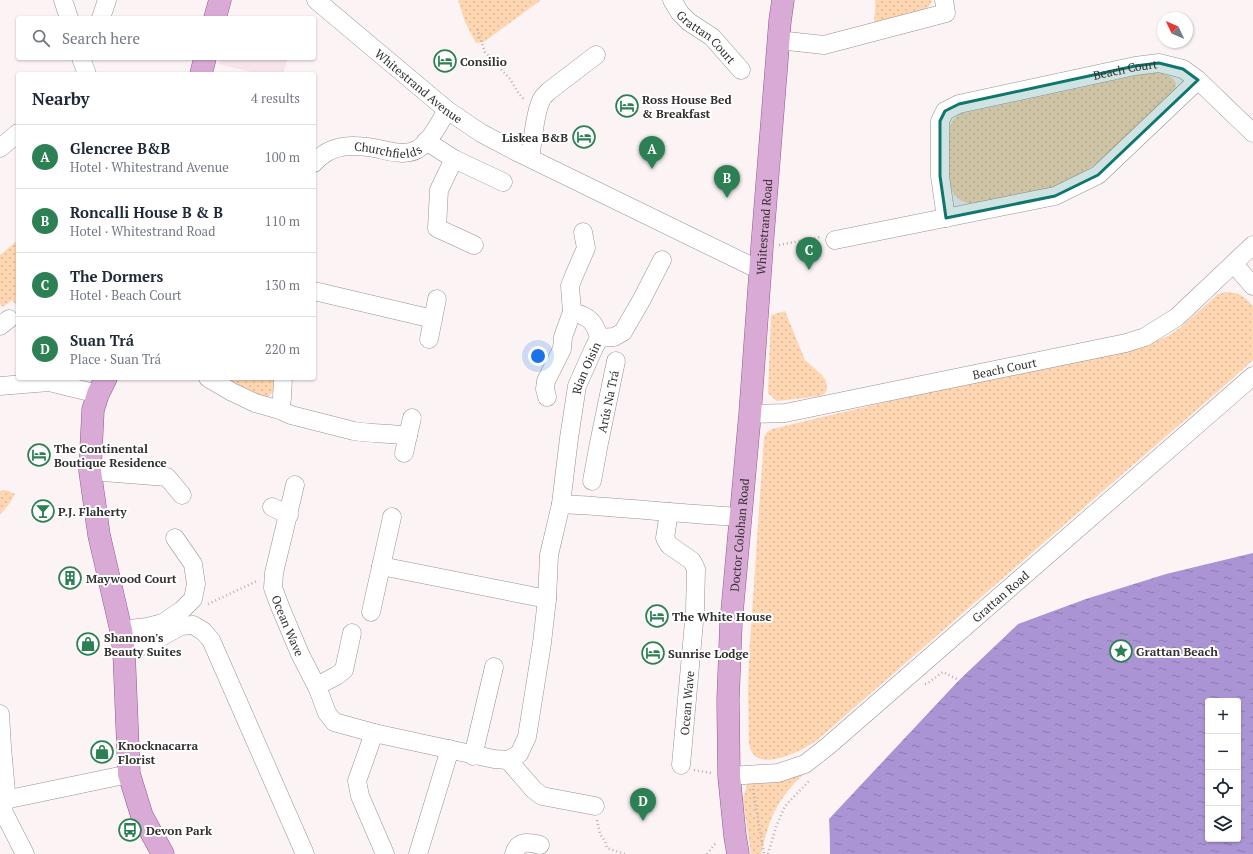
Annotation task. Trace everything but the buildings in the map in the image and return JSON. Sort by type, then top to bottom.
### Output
[{"type":"main road","points":[[216,16],[220,0]]},
{"type":"main road","name":"Whitestrand Road","points":[[750,414],[778,40],[783,0]]},
{"type":"main road","points":[[202,72],[204,60]]},
{"type":"main road","points":[[102,386],[93,410],[90,472],[98,536],[121,630],[124,652],[129,774],[142,816],[163,854]]},
{"type":"main road","name":"Doctor Colohan Road","points":[[738,854],[720,774],[728,700],[731,623],[750,414]]},
{"type":"street","points":[[63,0],[68,16]]},
{"type":"street","points":[[102,16],[107,0]]},
{"type":"street","name":"Whitestrand Avenue","points":[[316,0],[447,110],[481,133],[749,265],[760,269]]},
{"type":"street","points":[[778,40],[824,45],[946,13],[944,0]]},
{"type":"street","name":"Grattan Court","points":[[674,1],[680,13],[688,22],[712,37],[741,70]]},
{"type":"street","points":[[530,158],[540,101],[549,91],[596,55]]},
{"type":"street","name":"Beach Court","points":[[946,218],[940,176],[940,121],[945,111],[960,104],[1135,66],[1159,63],[1183,69],[1198,80],[1253,133]]},
{"type":"street","points":[[835,240],[1055,196],[1098,175],[1198,80]]},
{"type":"street","name":"Churchfields","points":[[316,161],[326,152],[341,146],[354,146],[409,153],[418,149],[434,132],[447,110]]},
{"type":"street","points":[[0,148],[16,135]]},
{"type":"street","points":[[426,141],[454,159],[503,182]]},
{"type":"street","points":[[454,159],[439,190],[437,228],[474,246]]},
{"type":"street","points":[[547,397],[545,389],[546,381],[562,350],[563,337],[572,312],[570,286],[586,248],[583,232]]},
{"type":"street","name":"Beach Court","points":[[750,414],[785,412],[1126,344],[1145,337],[1177,317],[1253,245]]},
{"type":"street","points":[[599,338],[614,337],[623,332],[662,260]]},
{"type":"street","points":[[1234,264],[1253,286]]},
{"type":"street","points":[[316,292],[433,319]]},
{"type":"street","points":[[429,339],[437,299]]},
{"type":"street","name":"Rian Oisin","points":[[568,438],[578,386],[599,338],[597,330],[591,320],[580,314],[572,312]]},
{"type":"street","name":"Arús Na Trá","points":[[592,481],[616,361]]},
{"type":"street","name":"Grattan Road","points":[[720,774],[752,775],[778,773],[805,764],[828,746],[1253,376]]},
{"type":"street","points":[[211,380],[227,390],[255,403],[280,410],[291,415],[354,431],[392,433],[406,444],[412,418]]},
{"type":"street","points":[[280,410],[283,380]]},
{"type":"street","points":[[0,386],[49,382],[102,386]]},
{"type":"street","points":[[568,438],[561,504],[549,555],[547,598],[542,643],[527,737],[518,754],[508,760],[534,790],[542,796],[595,806]]},
{"type":"street","name":"Arús Na Trá","points":[[568,438],[599,443]]},
{"type":"street","points":[[90,472],[167,477],[182,495]]},
{"type":"street","name":"Ocean Wave","points":[[295,485],[274,573],[273,588],[280,609],[300,654],[317,686],[327,713],[334,722],[374,733],[450,749],[473,756],[508,760]]},
{"type":"street","points":[[561,504],[741,517]]},
{"type":"street","points":[[272,507],[289,515]]},
{"type":"street","name":"Ocean Wave","points":[[669,512],[665,538],[669,545],[692,561],[696,569],[695,610],[681,765]]},
{"type":"street","points":[[371,612],[392,517]]},
{"type":"street","points":[[121,630],[147,627],[163,623],[182,610],[193,599],[196,584],[193,564],[175,538]]},
{"type":"street","points":[[381,566],[547,598]]},
{"type":"street","points":[[124,652],[148,644],[181,626],[193,625],[203,631],[211,640],[305,854]]},
{"type":"street","points":[[317,686],[344,670],[352,633]]},
{"type":"street","points":[[473,756],[494,668]]},
{"type":"street","points":[[0,714],[6,792],[2,801],[4,811],[25,854]]},
{"type":"street","points":[[374,733],[357,781],[360,796],[384,854]]},
{"type":"street","points":[[418,854],[450,749]]},
{"type":"street","points":[[2,801],[129,774]]},
{"type":"street","points":[[514,854],[514,851],[519,845],[528,842],[540,846]]},
{"type":"path","points":[[477,29],[485,52],[510,79],[519,94],[538,113]]},
{"type":"path","points":[[762,247],[822,236],[835,240]]},
{"type":"path","points":[[193,625],[196,610],[274,573]]},
{"type":"path","points":[[923,684],[928,684],[943,672],[958,680]]},
{"type":"path","points":[[697,771],[720,774]]},
{"type":"path","points":[[752,775],[764,854]]},
{"type":"path","points":[[595,806],[600,834],[605,841],[607,848],[625,854]]},
{"type":"highlighted area","points":[[1159,63],[1183,69],[1198,80],[1098,175],[1055,196],[946,218],[940,176],[940,121],[945,111],[959,104],[1135,66]]},
{"type":"shaded area","points":[[458,0],[541,0],[484,42],[476,43],[465,22]]},
{"type":"shaded area","points":[[875,0],[932,0],[930,5],[923,12],[874,24]]},
{"type":"shaded area","points":[[220,60],[287,60],[284,72],[251,72],[219,64]]},
{"type":"shaded area","points":[[1153,72],[1166,75],[1174,80],[1176,83],[1175,88],[1170,96],[1097,163],[1078,176],[1054,188],[975,205],[962,201],[956,197],[952,191],[950,186],[949,170],[950,126],[959,114]]},
{"type":"shaded area","points":[[16,242],[16,305],[12,300],[3,307],[0,304],[0,255]]},
{"type":"shaded area","points":[[1226,292],[1235,293],[1242,296],[1253,306],[1253,360],[816,741],[809,746],[789,755],[768,760],[759,758],[752,753],[749,743],[749,658],[764,437],[767,432],[772,429],[991,377],[1138,349],[1168,336],[1181,327],[1218,294]]},
{"type":"shaded area","points":[[785,311],[805,360],[822,375],[826,381],[827,390],[821,396],[777,401],[768,393],[771,315]]},
{"type":"shaded area","points":[[226,380],[274,380],[273,392],[268,397],[263,398]]},
{"type":"shaded area","points":[[6,490],[15,494],[0,515],[0,491]]},
{"type":"shaded area","points":[[819,761],[796,782],[781,800],[769,824],[761,854],[751,854],[743,799],[747,784]]},
{"type":"water","name":"Grattan Beach","points":[[1253,553],[1253,854],[830,854],[829,819],[959,680],[1018,624],[1086,599],[1166,574]]},
{"type":"pier","points":[[1021,621],[959,680],[829,818],[830,854],[828,854],[827,817],[957,679],[1016,623]]},
{"type":"place","name":"Consilio","points":[[445,61]]},
{"type":"place","name":"Ross House Bed & Breakfast","points":[[627,106]]},
{"type":"place","name":"Liskea B&B","points":[[584,137]]},
{"type":"place","name":"Glencree B&B","points":[[652,169]]},
{"type":"place","name":"Roncalli House B & B","points":[[727,198]]},
{"type":"place","name":"The Dormers","points":[[809,270]]},
{"type":"place","name":"The Continental Boutique Residence","points":[[39,455]]},
{"type":"place","name":"P.J. Flaherty","points":[[43,511]]},
{"type":"place","name":"Maywood Court","points":[[70,578]]},
{"type":"place","name":"The White House","points":[[657,616]]},
{"type":"place","name":"Shannon's Beauty Suites","points":[[88,644]]},
{"type":"place","name":"Grattan Beach","points":[[1121,651]]},
{"type":"place","name":"Sunrise Lodge","points":[[653,653]]},
{"type":"place","name":"Knocknacarra Florist","points":[[102,752]]},
{"type":"place","name":"Suan Trá","points":[[643,821]]},
{"type":"place","name":"Devon Park","points":[[130,830]]}]
